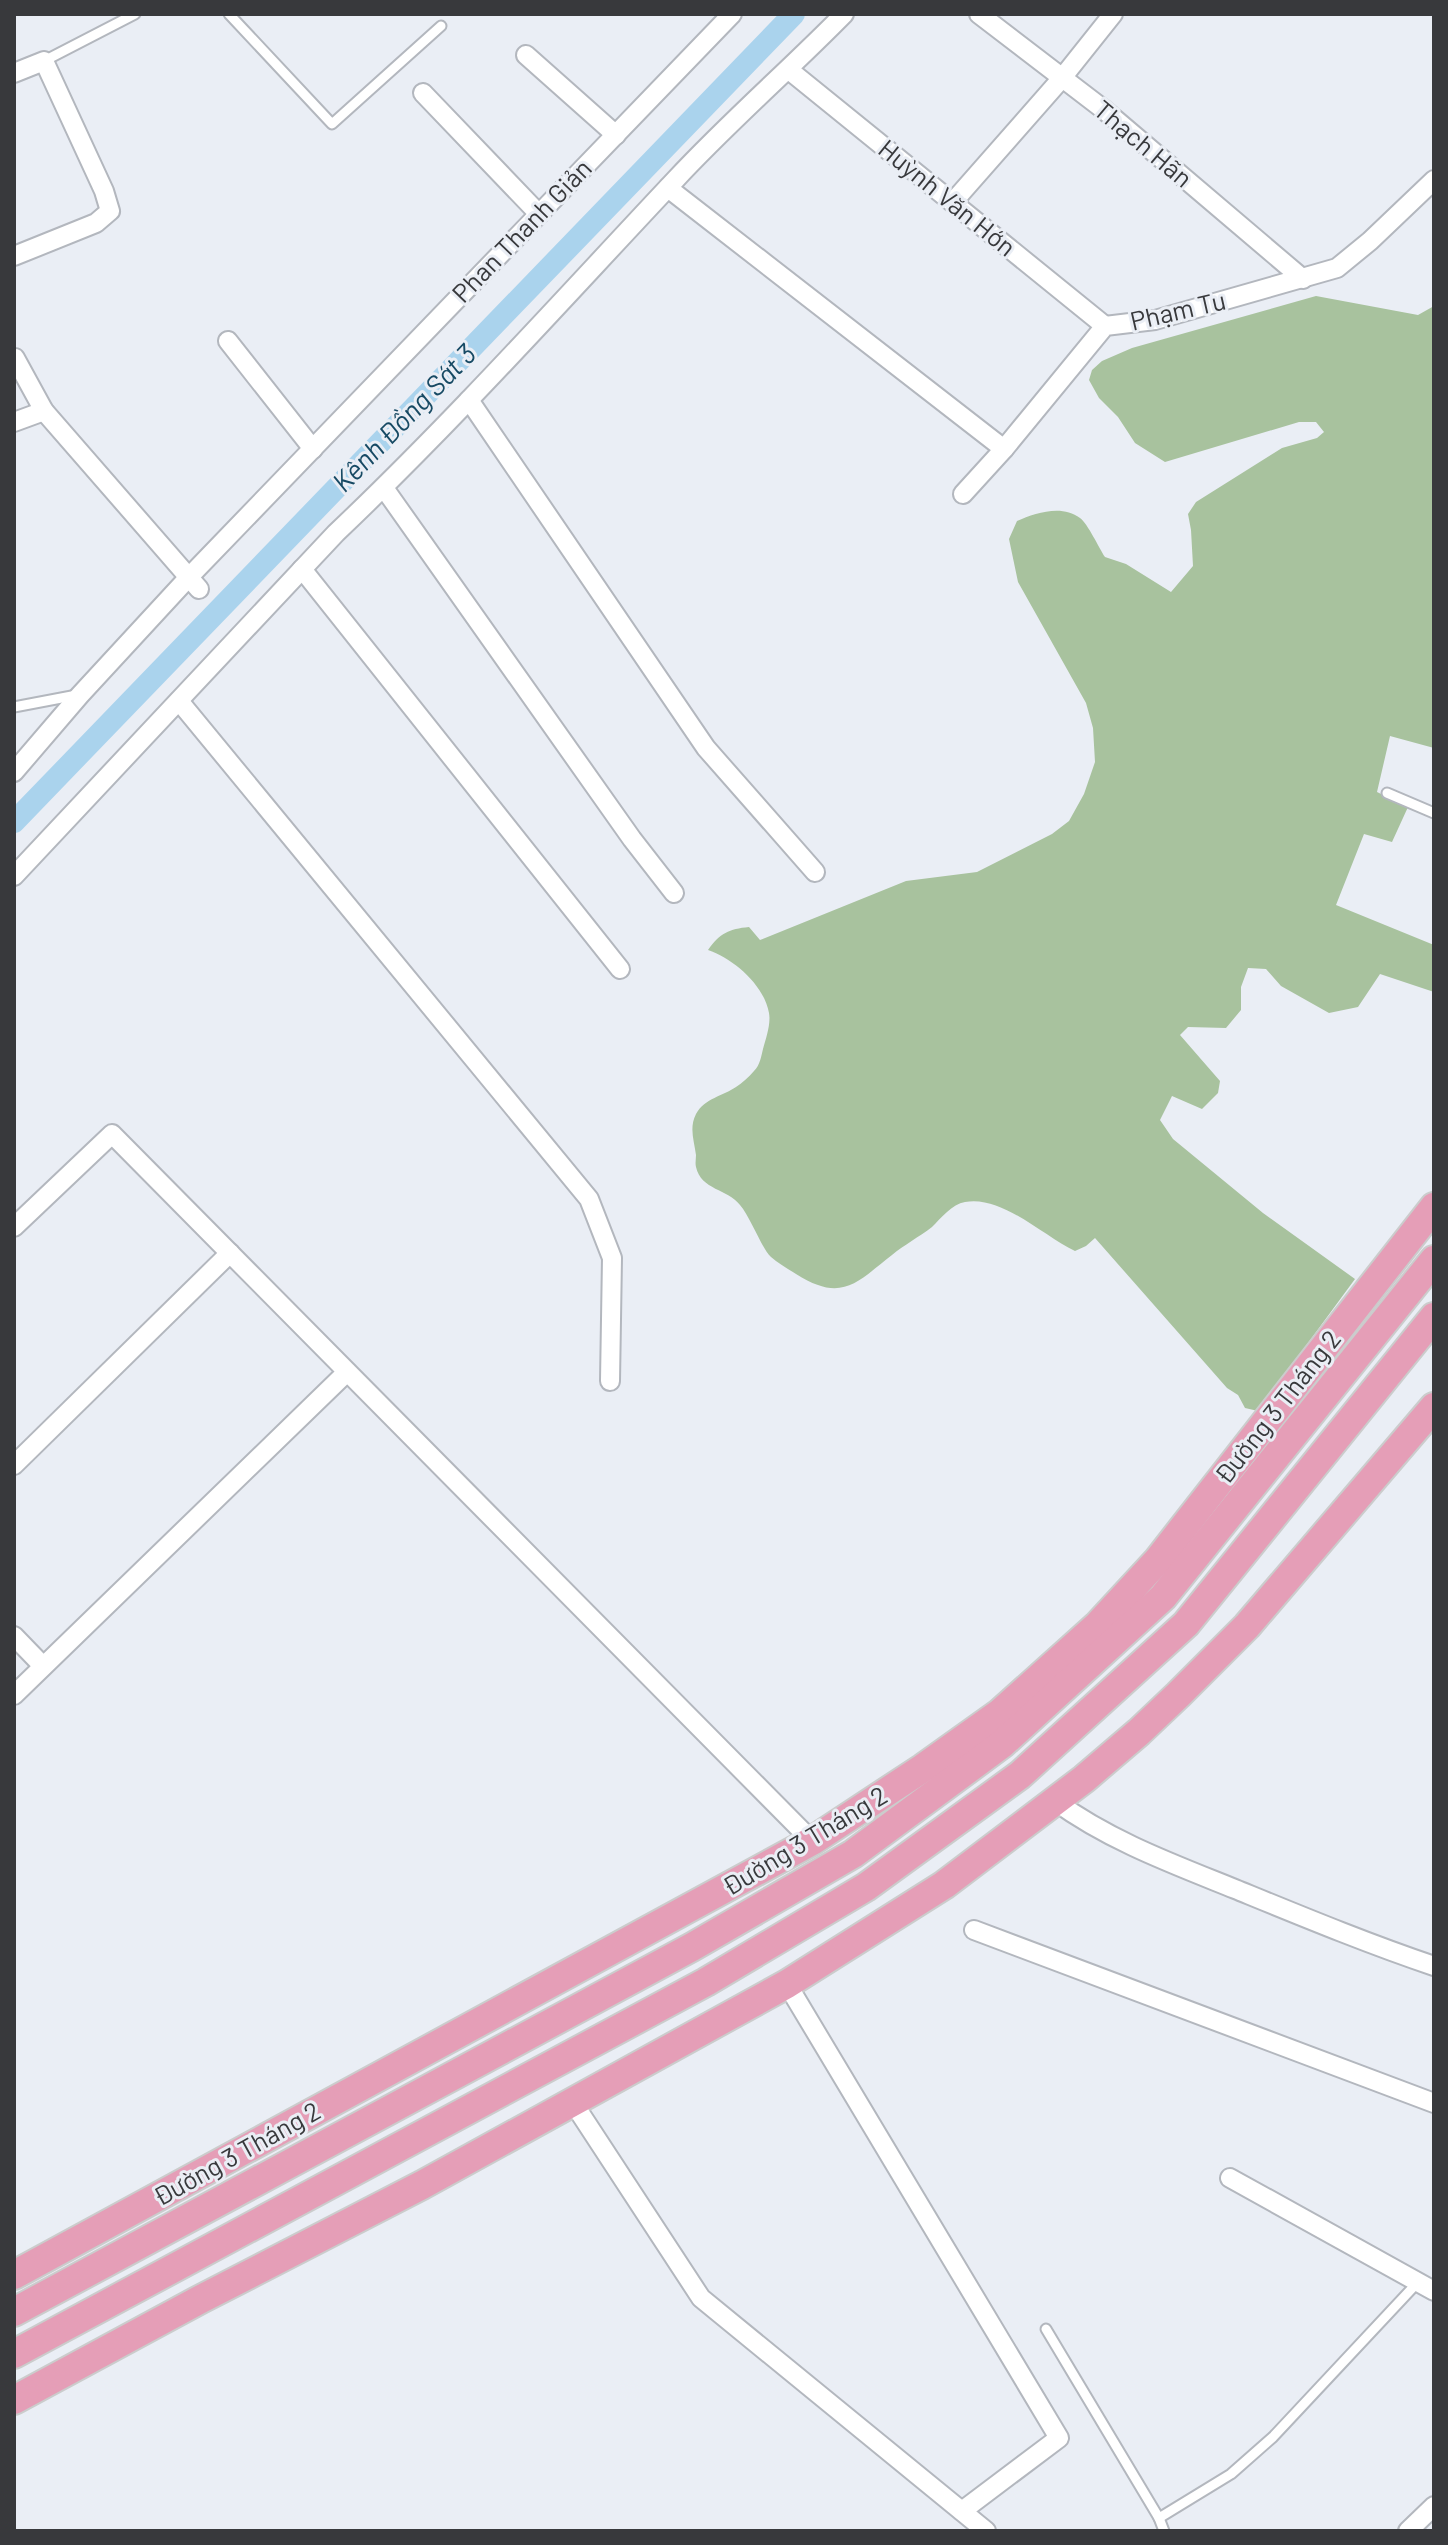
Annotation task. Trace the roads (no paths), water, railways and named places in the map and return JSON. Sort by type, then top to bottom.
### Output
[{"type":"main road","name":"Đường 3 Tháng 2","points":[[14,2275],[812,1841],[1000,1713],[1097,1626],[1158,1560],[1430,1220]]},
{"type":"main road","name":"Đường 3 Tháng 2","points":[[14,2312],[692,1947],[853,1854],[1002,1744],[1163,1597],[1434,1260]]},
{"type":"main road","points":[[14,2354],[706,1982],[866,1887],[1007,1785],[1186,1624],[1434,1317]]},
{"type":"main road","points":[[14,2400],[422,2185],[787,1984],[908,1909],[1055,1801],[1139,1732],[1247,1626],[1434,1407]]},
{"type":"street","points":[[14,876],[302,569],[537,331],[668,188],[844,14]]},
{"type":"street","name":"Thạch Hãn","points":[[979,14],[1103,109],[1303,279]]},
{"type":"street","points":[[953,202],[1062,78],[1113,14]]},
{"type":"street","name":"Phan Thanh Giản","points":[[14,772],[80,695],[193,584],[313,449],[616,135],[722,17]]},
{"type":"street","points":[[526,55],[616,135]]},
{"type":"street","points":[[14,73],[44,61],[104,191],[110,211],[96,223],[14,256]]},
{"type":"street","name":"Huỳnh Văn Hớn","points":[[789,70],[1105,326]]},
{"type":"street","points":[[423,93],[539,214]]},
{"type":"street","name":"Phạm Tu","points":[[963,494],[1105,326],[1155,320],[1337,268],[1434,180]]},
{"type":"street","points":[[668,188],[1004,449]]},
{"type":"street","points":[[228,341],[313,449]]},
{"type":"street","points":[[15,358],[44,411],[193,584]]},
{"type":"street","points":[[469,400],[706,748],[815,872]]},
{"type":"street","points":[[14,422],[44,411]]},
{"type":"street","points":[[384,488],[632,839],[674,893]]},
{"type":"street","points":[[302,569],[620,969]]},
{"type":"street","points":[[179,701],[589,1199],[612,1258],[610,1381]]},
{"type":"street","points":[[14,1227],[112,1134],[812,1841]]},
{"type":"street","points":[[14,1465],[230,1253]]},
{"type":"street","points":[[14,1695],[347,1372]]},
{"type":"street","points":[[14,1636],[43,1666]]},
{"type":"street","points":[[1055,1801],[1085,1823],[1144,1852],[1367,1943],[1434,1966]]},
{"type":"street","points":[[974,1930],[1434,2103]]},
{"type":"street","points":[[787,1984],[1059,2438],[962,2511]]},
{"type":"street","points":[[572,2101],[701,2298],[986,2531]]},
{"type":"street","points":[[1230,2178],[1426,2286]]},
{"type":"street","points":[[1408,2531],[1434,2506]]},
{"type":"lane","points":[[44,61],[135,14]]},
{"type":"lane","points":[[229,14],[332,124],[441,26]]},
{"type":"lane","points":[[14,707],[80,695]]},
{"type":"lane","points":[[1387,793],[1434,813]]},
{"type":"lane","points":[[1159,2518],[1231,2474],[1273,2437],[1426,2286]]},
{"type":"lane","points":[[1046,2329],[1164,2531]]},
{"type":"waterway","name":"Kênh Đồng Sát 3","points":[[14,822],[794,14]]}]
